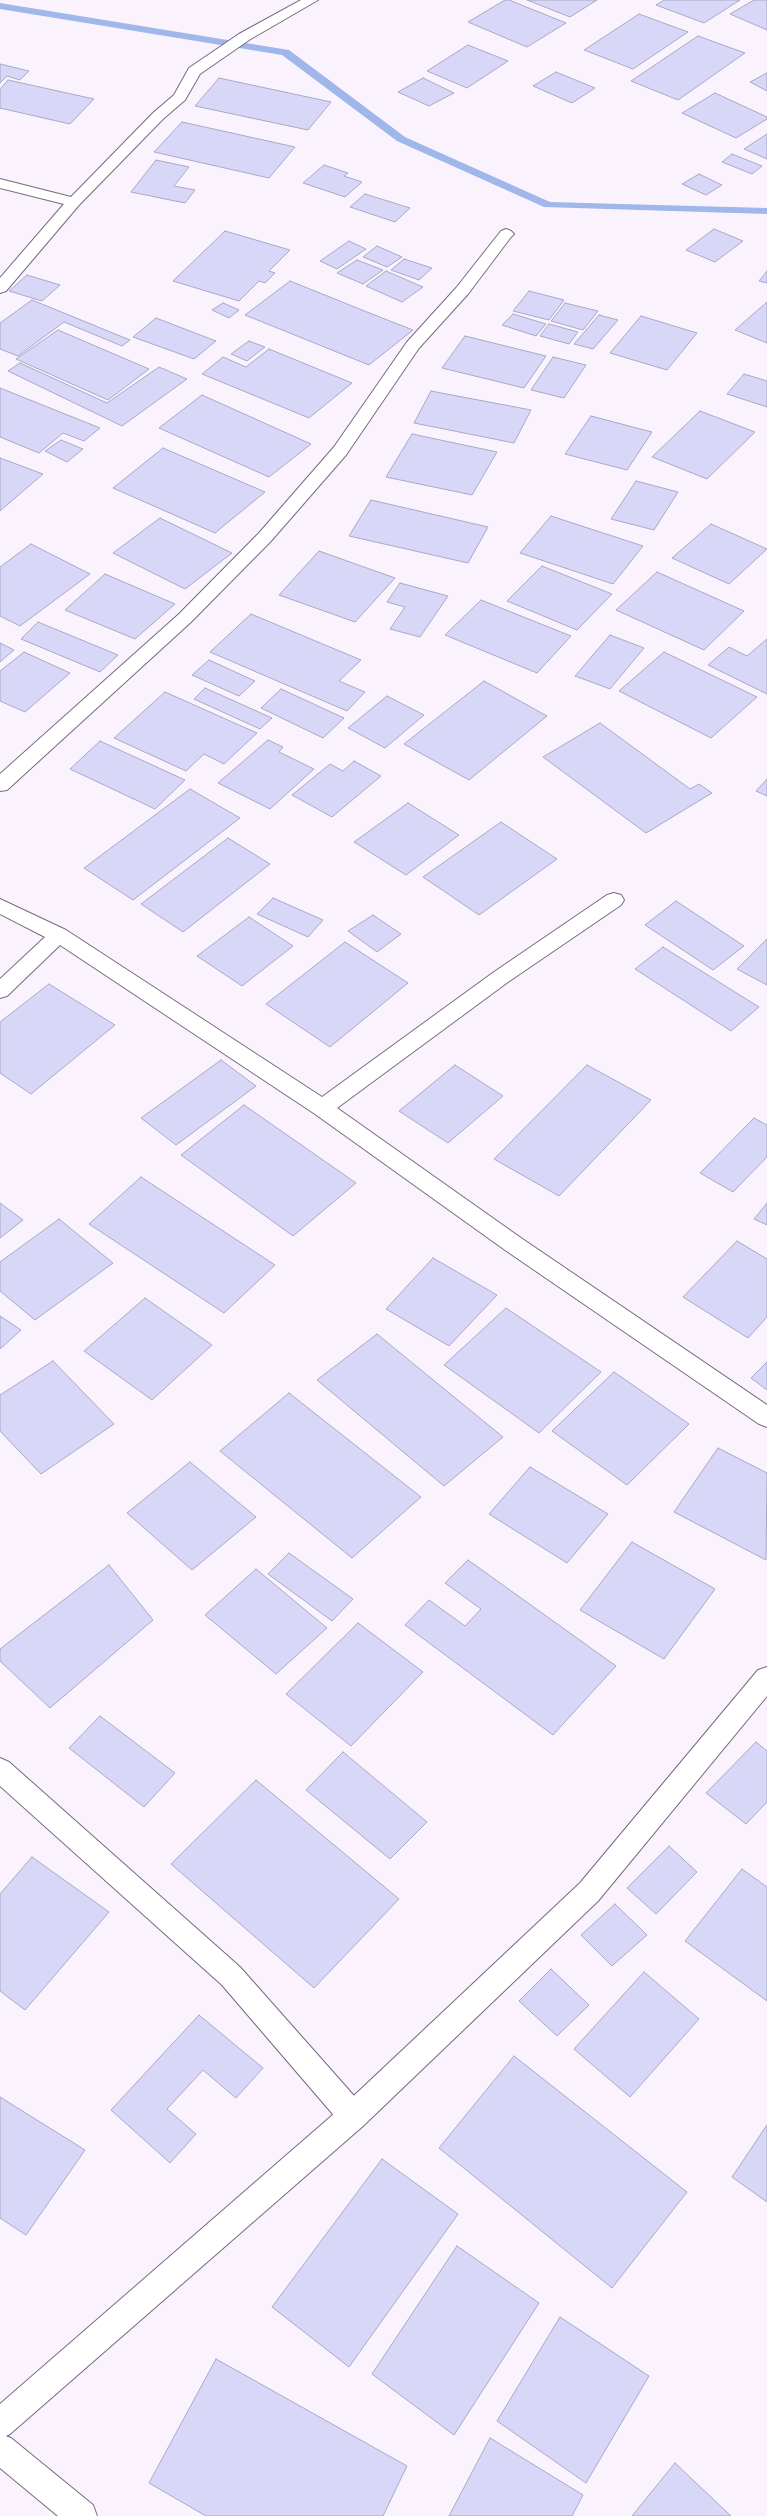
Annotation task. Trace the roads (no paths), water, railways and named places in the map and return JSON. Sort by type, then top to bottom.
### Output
[{"type":"street","points":[[0,288],[74,202],[158,116],[180,97],[194,71],[244,36],[311,0]]},
{"type":"street","points":[[0,183],[74,202]]},
{"type":"street","points":[[0,785],[184,618],[265,537],[340,451],[413,345],[462,291],[506,234]]},
{"type":"street","points":[[322,1108],[501,977],[614,900]]},
{"type":"street","points":[[0,906],[59,935],[322,1108],[514,1244],[767,1417]]},
{"type":"street","points":[[0,991],[59,935]]},
{"type":"street","points":[[0,2424],[353,2116],[590,1892],[767,1678]]},
{"type":"street","points":[[0,1770],[231,1976],[353,2116]]},
{"type":"street","points":[[0,2449],[82,2516]]},
{"type":"waterway","points":[[0,6],[285,52],[401,139],[548,205],[767,211]]}]
